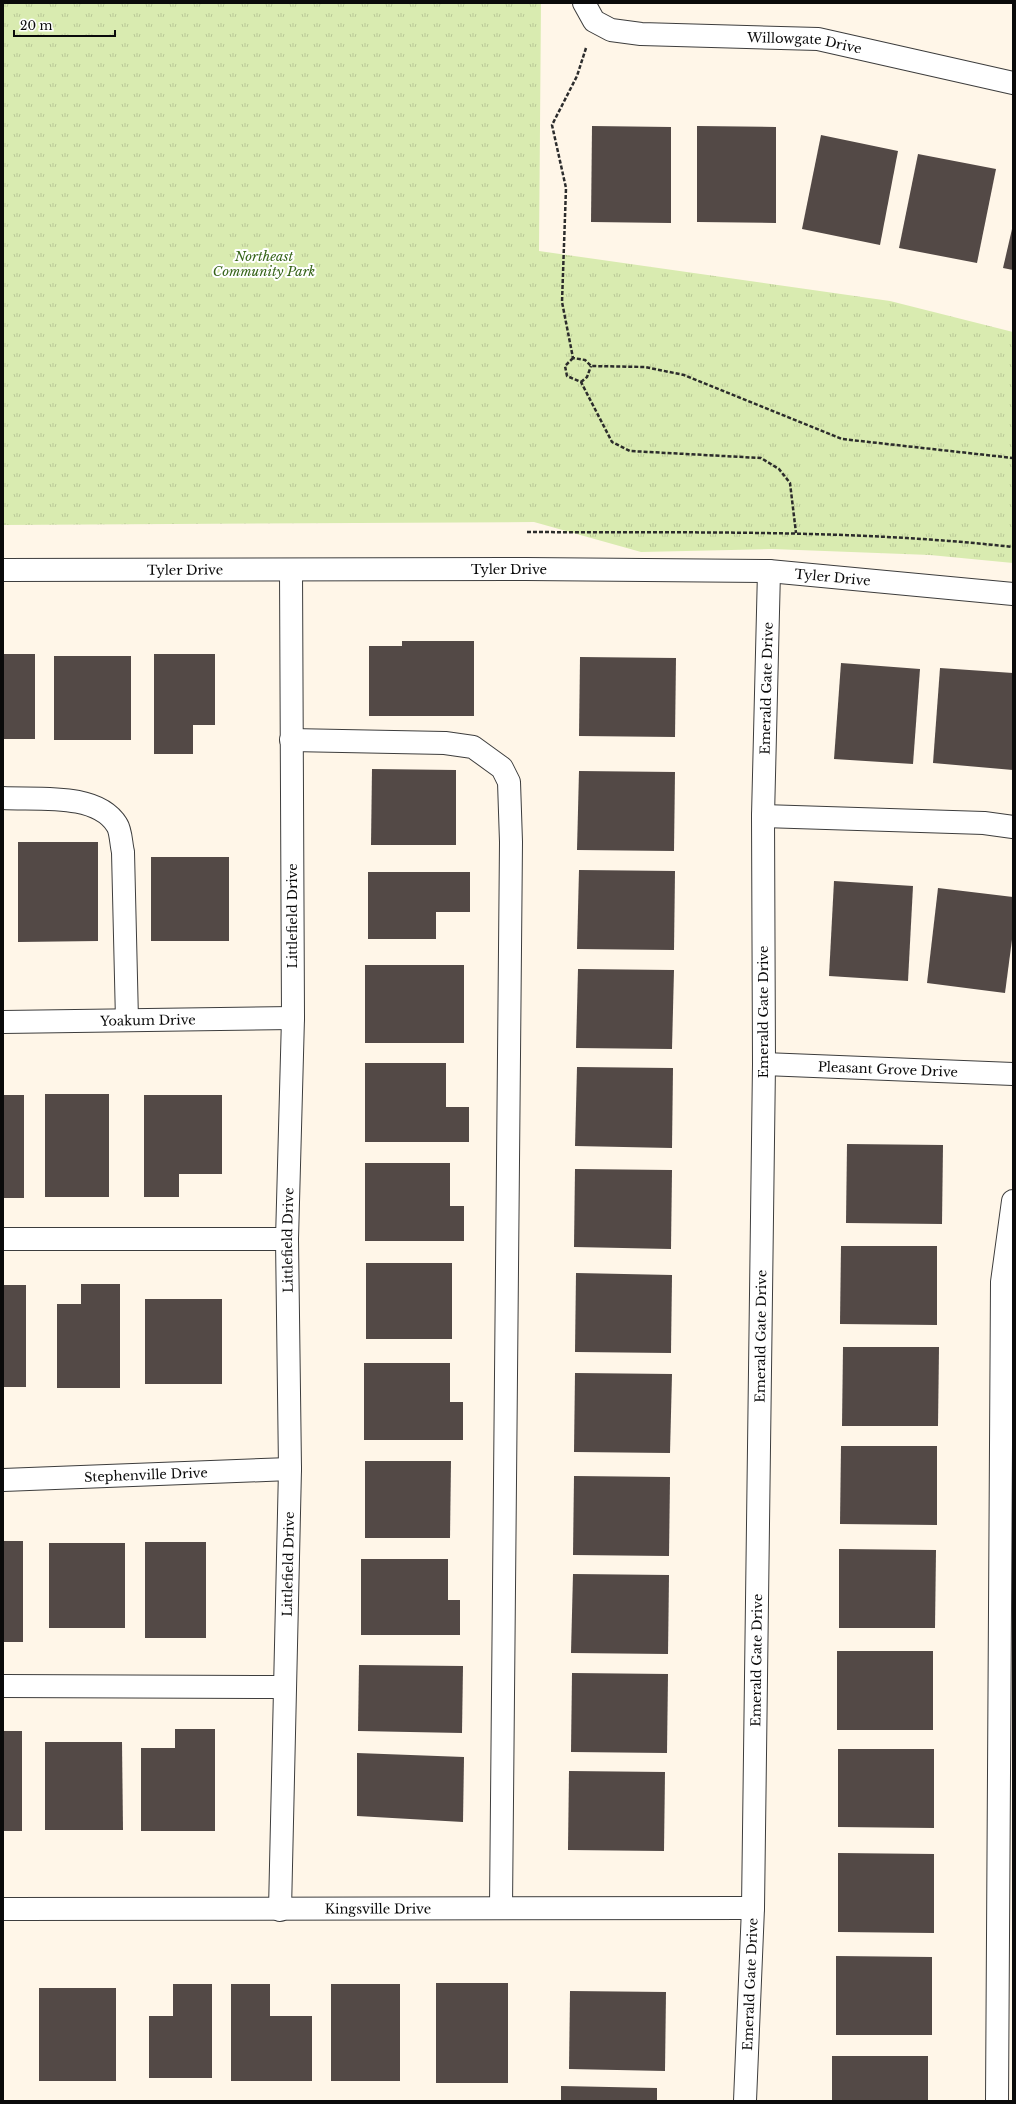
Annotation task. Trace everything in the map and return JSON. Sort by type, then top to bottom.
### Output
[{"type":"street","name":"Willowgate Drive","points":[[589,12],[611,30],[641,34],[818,39],[1013,83]]},
{"type":"street","name":"Tyler Drive","points":[[3,570],[526,569],[769,571],[1013,594]]},
{"type":"street","name":"Littlefield Drive","points":[[280,1910],[290,1469],[287,1239],[293,1018],[291,570]]},
{"type":"street","name":"Emerald Gate Drive","points":[[745,2101],[753,1908],[764,1064],[763,816],[769,571]]},
{"type":"street","points":[[291,740],[445,743],[474,746],[502,768],[509,782],[511,850],[501,1907]]},
{"type":"street","points":[[3,798],[81,802],[100,808],[117,825],[123,852],[127,1020]]},
{"type":"street","points":[[763,816],[984,823],[1013,827]]},
{"type":"street","name":"Yoakum Drive","points":[[3,1022],[293,1018]]},
{"type":"street","name":"Pleasant Grove Drive","points":[[764,1064],[1013,1074]]},
{"type":"street","points":[[997,2101],[1002,1282],[1013,1201]]},
{"type":"street","points":[[3,1239],[287,1239]]},
{"type":"street","name":"Stephenville Drive","points":[[3,1480],[290,1469]]},
{"type":"street","points":[[3,1686],[285,1687]]},
{"type":"street","name":"Kingsville Drive","points":[[3,1909],[280,1910],[501,1907],[753,1908]]},
{"type":"path","points":[[572,358],[562,302],[566,188],[552,125],[577,76],[589,12]]},
{"type":"path","points":[[572,358],[585,360],[591,366],[645,367],[684,375],[842,439],[1013,458]]},
{"type":"path","points":[[572,358],[565,366],[567,376],[580,382],[612,442],[630,451],[761,458],[779,469],[790,484],[796,533]]},
{"type":"path","points":[[580,382],[587,377],[591,366]]},
{"type":"path","points":[[527,532],[796,533],[929,540],[1013,547]]},
{"type":"green space","name":"Northeast Community Park","points":[[3,3],[541,3],[539,251],[890,301],[1013,332],[1013,563],[930,555],[772,549],[641,552],[534,522],[3,525]]},
{"type":"building","points":[[592,126],[671,127],[671,223],[591,222]]},
{"type":"building","points":[[697,126],[776,127],[776,223],[697,222]]},
{"type":"building","points":[[821,135],[898,151],[880,245],[802,229]]},
{"type":"building","points":[[918,154],[996,169],[977,263],[899,248]]},
{"type":"building","points":[[1013,229],[1013,270],[1003,268]]},
{"type":"building","points":[[402,641],[474,641],[474,716],[369,716],[369,646],[402,646]]},
{"type":"building","points":[[3,654],[35,654],[35,739],[3,739]]},
{"type":"building","points":[[154,654],[215,654],[215,725],[193,725],[193,754],[154,754]]},
{"type":"building","points":[[54,656],[131,656],[131,740],[54,740]]},
{"type":"building","points":[[580,657],[676,658],[675,737],[579,736]]},
{"type":"building","points":[[841,663],[920,669],[913,764],[834,759]]},
{"type":"building","points":[[940,668],[1013,673],[1013,770],[933,763]]},
{"type":"building","points":[[372,769],[456,770],[456,845],[371,845]]},
{"type":"building","points":[[579,771],[675,772],[674,851],[577,850]]},
{"type":"building","points":[[18,842],[98,842],[98,941],[18,942]]},
{"type":"building","points":[[151,857],[229,857],[229,941],[151,941]]},
{"type":"building","points":[[579,870],[675,871],[674,950],[577,949]]},
{"type":"building","points":[[368,872],[470,872],[470,912],[436,912],[436,939],[368,939]]},
{"type":"building","points":[[834,881],[913,886],[908,981],[829,976]]},
{"type":"building","points":[[938,888],[1013,897],[1013,932],[1005,993],[927,983]]},
{"type":"building","points":[[365,965],[464,965],[464,1043],[365,1043]]},
{"type":"building","points":[[578,969],[674,970],[672,1049],[576,1048]]},
{"type":"building","points":[[365,1063],[446,1063],[446,1107],[469,1107],[469,1142],[365,1142]]},
{"type":"building","points":[[577,1067],[673,1068],[672,1148],[575,1146]]},
{"type":"building","points":[[45,1094],[109,1094],[109,1197],[45,1197]]},
{"type":"building","points":[[3,1095],[24,1095],[24,1198],[3,1198]]},
{"type":"building","points":[[144,1095],[222,1095],[222,1174],[179,1174],[179,1197],[144,1197]]},
{"type":"building","points":[[847,1144],[943,1145],[942,1224],[846,1223]]},
{"type":"building","points":[[365,1163],[450,1163],[450,1206],[464,1206],[464,1241],[365,1241]]},
{"type":"building","points":[[575,1169],[672,1170],[671,1249],[574,1247]]},
{"type":"building","points":[[841,1246],[937,1246],[937,1325],[840,1324]]},
{"type":"building","points":[[366,1263],[452,1263],[452,1339],[366,1339]]},
{"type":"building","points":[[576,1273],[672,1275],[671,1353],[575,1352]]},
{"type":"building","points":[[81,1284],[120,1284],[120,1388],[57,1388],[57,1304],[81,1304]]},
{"type":"building","points":[[3,1285],[26,1285],[26,1387],[3,1387]]},
{"type":"building","points":[[145,1299],[222,1299],[222,1384],[145,1384]]},
{"type":"building","points":[[843,1347],[939,1347],[938,1426],[842,1426]]},
{"type":"building","points":[[364,1363],[450,1363],[450,1402],[463,1402],[463,1440],[364,1440]]},
{"type":"building","points":[[575,1373],[672,1374],[670,1453],[574,1452]]},
{"type":"building","points":[[841,1446],[937,1446],[937,1525],[840,1524]]},
{"type":"building","points":[[365,1461],[451,1461],[450,1538],[365,1538]]},
{"type":"building","points":[[574,1476],[670,1477],[669,1556],[573,1555]]},
{"type":"building","points":[[3,1541],[23,1541],[23,1642],[3,1642]]},
{"type":"building","points":[[145,1542],[206,1542],[206,1638],[145,1638]]},
{"type":"building","points":[[49,1543],[125,1543],[125,1628],[49,1628]]},
{"type":"building","points":[[839,1549],[936,1550],[935,1628],[839,1628]]},
{"type":"building","points":[[361,1559],[448,1559],[448,1600],[460,1600],[460,1635],[361,1635]]},
{"type":"building","points":[[573,1574],[669,1575],[668,1654],[571,1653]]},
{"type":"building","points":[[837,1651],[933,1651],[933,1730],[837,1730]]},
{"type":"building","points":[[359,1665],[463,1666],[462,1733],[358,1731]]},
{"type":"building","points":[[572,1673],[668,1674],[667,1753],[571,1752]]},
{"type":"building","points":[[175,1729],[215,1729],[215,1831],[141,1831],[141,1748],[175,1748]]},
{"type":"building","points":[[3,1731],[22,1731],[22,1831],[3,1831]]},
{"type":"building","points":[[45,1742],[122,1742],[123,1830],[45,1830]]},
{"type":"building","points":[[838,1749],[934,1749],[934,1828],[838,1827]]},
{"type":"building","points":[[357,1753],[464,1757],[463,1822],[357,1816]]},
{"type":"building","points":[[569,1771],[665,1772],[664,1851],[568,1850]]},
{"type":"building","points":[[838,1853],[934,1854],[934,1933],[838,1932]]},
{"type":"building","points":[[836,1956],[932,1957],[932,2035],[836,2035]]},
{"type":"building","points":[[436,1983],[508,1983],[508,2083],[436,2083]]},
{"type":"building","points":[[173,1984],[212,1984],[212,2078],[149,2078],[149,2016],[173,2016]]},
{"type":"building","points":[[231,1984],[270,1984],[270,2016],[312,2016],[312,2081],[231,2081]]},
{"type":"building","points":[[331,1984],[400,1984],[400,2081],[331,2081]]},
{"type":"building","points":[[39,1988],[116,1988],[116,2081],[39,2081]]},
{"type":"building","points":[[570,1991],[666,1992],[665,2071],[569,2069]]},
{"type":"building","points":[[832,2056],[928,2056],[928,2101],[832,2101]]},
{"type":"building","points":[[561,2086],[657,2088],[657,2101],[561,2101]]}]
